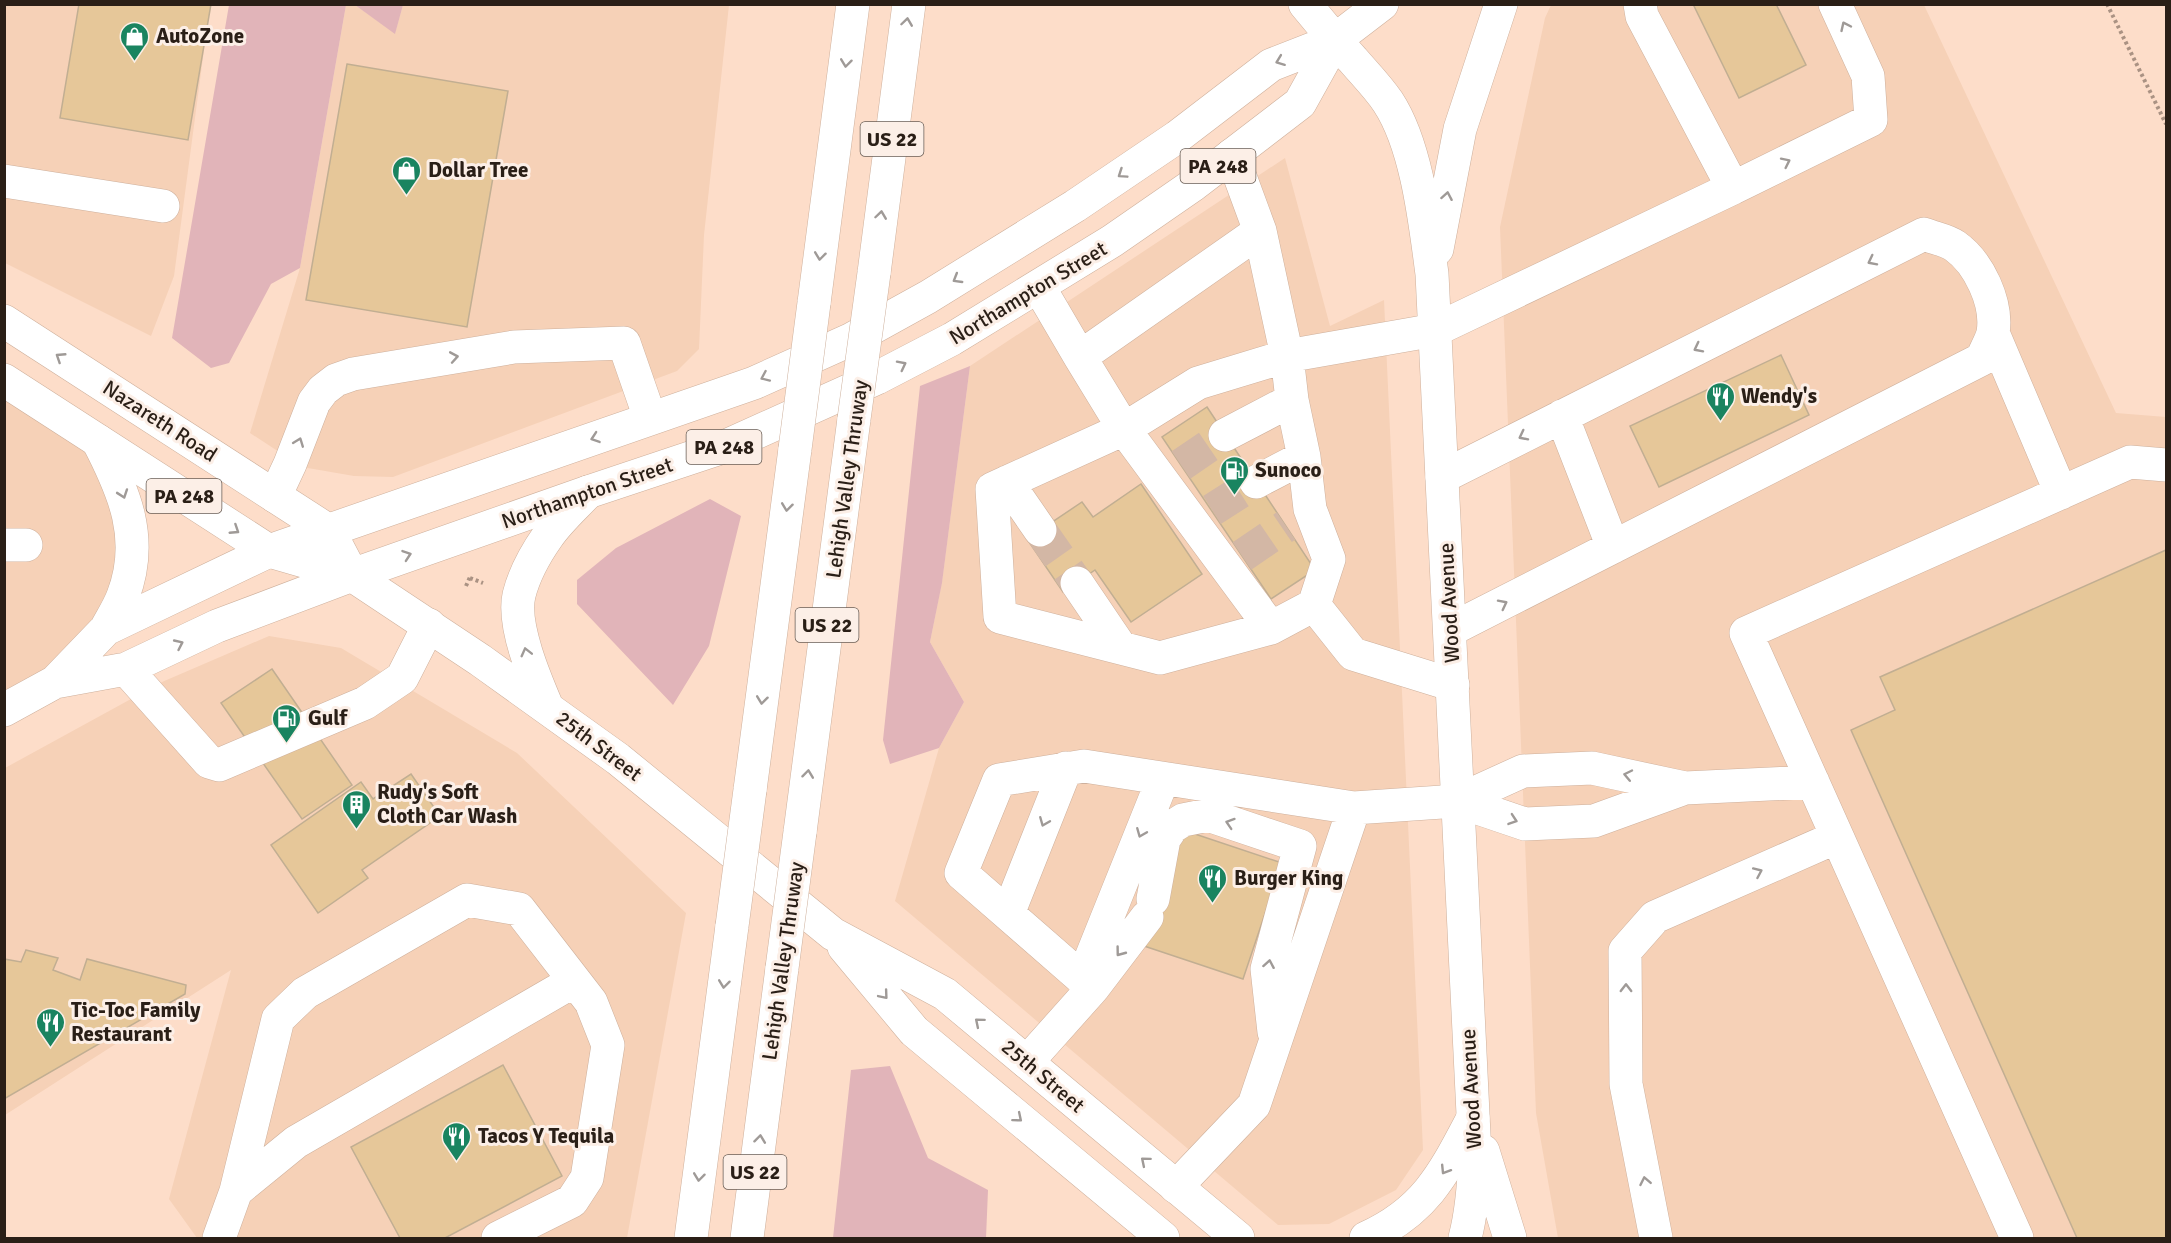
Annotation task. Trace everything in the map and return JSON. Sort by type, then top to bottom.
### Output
[{"type":"main road","name":"US 22","points":[[691,1239],[853,4]]},
{"type":"main road","name":"Lehigh Valley Thruway","points":[[747,1239],[909,4]]},
{"type":"main road","name":"Wood Avenue","points":[[1305,4],[1388,102],[1399,122],[1416,176],[1426,224],[1435,330],[1473,1118],[1474,1184],[1471,1215],[1465,1239]]},
{"type":"main road","name":"Northampton Street","points":[[55,682],[106,629],[269,551],[754,383],[852,339],[1003,252],[1075,206],[1177,137],[1271,64],[1335,40],[1382,4]]},
{"type":"main road","points":[[1432,274],[1461,129],[1501,4]]},
{"type":"main road","points":[[1640,4],[1642,16],[1733,188]]},
{"type":"main road","points":[[1232,155],[1260,231],[1287,357],[1292,400],[1304,457],[1298,518],[1329,559],[1314,605],[1271,628],[1160,657],[1000,617],[992,489],[1124,429],[1198,383],[1287,357],[1435,330],[1871,120],[1868,76],[1835,4]]},
{"type":"main road","name":"Northampton Street","points":[[7,705],[55,682],[126,669],[217,626],[352,575],[726,446],[877,378],[952,339],[1039,287],[1112,241],[1232,155],[1300,103],[1335,40]]},
{"type":"main road","points":[[4,181],[163,206]]},
{"type":"main road","points":[[1080,357],[1260,231]]},
{"type":"main road","points":[[1442,477],[1924,234],[1954,245],[1971,262],[1985,285],[1992,309],[1993,333],[2061,493]]},
{"type":"main road","points":[[1039,287],[1124,429],[1171,471],[1234,561],[1271,628]]},
{"type":"main road","name":"Nazareth Road","points":[[4,321],[328,531],[352,575]]},
{"type":"main road","points":[[1450,630],[1982,359],[1993,333]]},
{"type":"main road","points":[[275,496],[314,402],[322,390],[336,380],[353,374],[514,346],[624,343],[650,418]]},
{"type":"main road","name":"PA 248","points":[[4,380],[269,551],[352,575]]},
{"type":"main road","points":[[1225,435],[1292,400]]},
{"type":"main road","points":[[1562,417],[1613,547]]},
{"type":"main road","points":[[98,441],[124,494],[133,546],[131,573],[123,597],[106,629]]},
{"type":"main road","points":[[1256,482],[1304,457]]},
{"type":"main road","points":[[2017,1239],[1746,633],[2130,462],[2166,465]]},
{"type":"main road","points":[[1007,482],[1040,530]]},
{"type":"main road","points":[[547,706],[531,669],[525,647],[518,596],[535,556],[549,535],[588,492]]},
{"type":"main road","name":"25th Street","points":[[352,575],[547,706],[618,759],[833,934],[945,994],[1238,1239]]},
{"type":"main road","points":[[1077,583],[1120,648]]},
{"type":"main road","points":[[1314,605],[1353,654],[1453,686]]},
{"type":"main road","points":[[126,669],[209,762],[219,765],[365,703],[402,678],[429,625]]},
{"type":"main road","points":[[1088,983],[961,873],[999,780],[1084,766],[1354,808],[1457,801],[1523,771],[1592,768],[1685,788],[1813,782]]},
{"type":"main road","points":[[1008,914],[1066,768]]},
{"type":"main road","points":[[1088,983],[1163,779]]},
{"type":"main road","points":[[1457,801],[1525,824],[1594,821],[1685,788]]},
{"type":"main road","points":[[1176,1187],[1254,1105],[1354,808]]},
{"type":"main road","points":[[1027,1062],[1150,908],[1164,839],[1172,827],[1183,820],[1208,815],[1300,846],[1267,969],[1275,1043]]},
{"type":"main road","points":[[1656,1239],[1626,1084],[1625,951],[1655,917],[1837,837]]},
{"type":"main road","points":[[219,1239],[236,1191],[278,1019],[305,993],[467,900],[519,909],[591,1002],[608,1045],[587,1178],[572,1202],[498,1239]]},
{"type":"main road","name":"25th Street","points":[[833,934],[914,1031],[1163,1239]]},
{"type":"main road","points":[[236,1191],[296,1142],[574,981]]},
{"type":"main road","points":[[1366,1239],[1392,1226],[1425,1198],[1452,1159],[1473,1118]]},
{"type":"main road","points":[[1473,1118],[1510,1239]]},
{"type":"path","points":[[2108,4],[2166,124]]},
{"type":"shaded area","points":[[4,5],[210,5],[174,276],[151,336],[5,263]]},
{"type":"shaded area","points":[[229,5],[346,5],[300,268],[271,284],[229,363],[211,368],[172,338]]},
{"type":"shaded area","points":[[346,5],[355,5],[395,33],[403,5],[729,5],[704,235],[699,349],[677,371],[393,477],[354,476],[302,467],[250,433],[300,268]]},
{"type":"shaded area","points":[[355,5],[403,5],[395,34]]},
{"type":"shaded area","points":[[1551,5],[1924,5],[2116,413],[2166,417],[2166,1238],[1558,1238],[1536,1113],[1500,227],[1545,18]]},
{"type":"shaded area","points":[[1285,158],[1330,326],[1384,300],[1423,1150],[1396,1190],[1329,1224],[1278,1225],[895,901],[939,748],[964,702],[930,642],[942,582],[970,366]]},
{"type":"shaded area","points":[[970,366],[942,583],[930,642],[964,702],[939,748],[890,764],[883,740],[920,386]]},
{"type":"shaded area","points":[[4,380],[113,470],[123,597],[4,710]]},
{"type":"shaded area","points":[[710,499],[741,516],[709,646],[673,705],[577,604],[577,580],[616,548]]},
{"type":"shaded area","points":[[269,636],[341,648],[517,753],[686,913],[627,1238],[197,1238],[169,1199],[231,970],[5,1115],[5,768],[162,682]]},
{"type":"shaded area","points":[[890,1066],[928,1158],[988,1190],[986,1238],[833,1238],[851,1070]]},
{"type":"building","name":"AutoZone","points":[[79,4],[211,4],[188,140],[60,118]]},
{"type":"building","points":[[1693,4],[1776,4],[1806,65],[1739,98]]},
{"type":"building","name":"Dollar Tree","points":[[347,64],[508,91],[467,327],[306,300]]},
{"type":"building","name":"Wendy's","points":[[1781,355],[1809,415],[1659,487],[1630,426]]},
{"type":"building","name":"Sunoco","points":[[1207,407],[1315,570],[1271,599],[1162,437]]},
{"type":"building","points":[[1141,484],[1202,574],[1131,622],[1095,570],[1063,592],[1027,539],[1082,502],[1093,517]]},
{"type":"building","points":[[2166,550],[2166,1238],[2077,1238],[1851,730],[1895,710],[1880,677]]},
{"type":"building","name":"Gulf","points":[[272,669],[352,785],[302,819],[221,703]]},
{"type":"building","name":"Rudy's Soft Cloth Car Wash","points":[[411,774],[440,816],[362,870],[368,878],[318,913],[271,845],[361,782],[373,799]]},
{"type":"building","name":"Burger King","points":[[1183,830],[1282,863],[1243,979],[1144,946]]},
{"type":"building","name":"Tic-Toc Family Restaurant","points":[[26,950],[58,958],[53,970],[80,980],[87,959],[186,985],[185,994],[4,1099],[4,959],[21,962]]},
{"type":"building","name":"Tacos Y Tequila","points":[[503,1065],[562,1176],[445,1238],[400,1238],[351,1147]]},
{"type":"tunnel","points":[[1181,465],[1225,435]]},
{"type":"tunnel","points":[[1212,510],[1256,482]]},
{"type":"tunnel","points":[[1242,556],[1286,526]]},
{"type":"tunnel","points":[[1040,530],[1077,583]]},
{"type":"place","name":"AutoZone","points":[[135,62]]},
{"type":"place","name":"Dollar Tree","points":[[407,196]]},
{"type":"place","name":"Wendy's","points":[[1720,422]]},
{"type":"place","name":"Sunoco","points":[[1234,496]]},
{"type":"place","name":"Gulf","points":[[287,744]]},
{"type":"place","name":"Rudy's Soft Cloth Car Wash","points":[[356,830]]},
{"type":"place","name":"Burger King","points":[[1213,904]]},
{"type":"place","name":"Tic-Toc Family Restaurant","points":[[50,1048]]},
{"type":"place","name":"Tacos Y Tequila","points":[[457,1162]]}]
